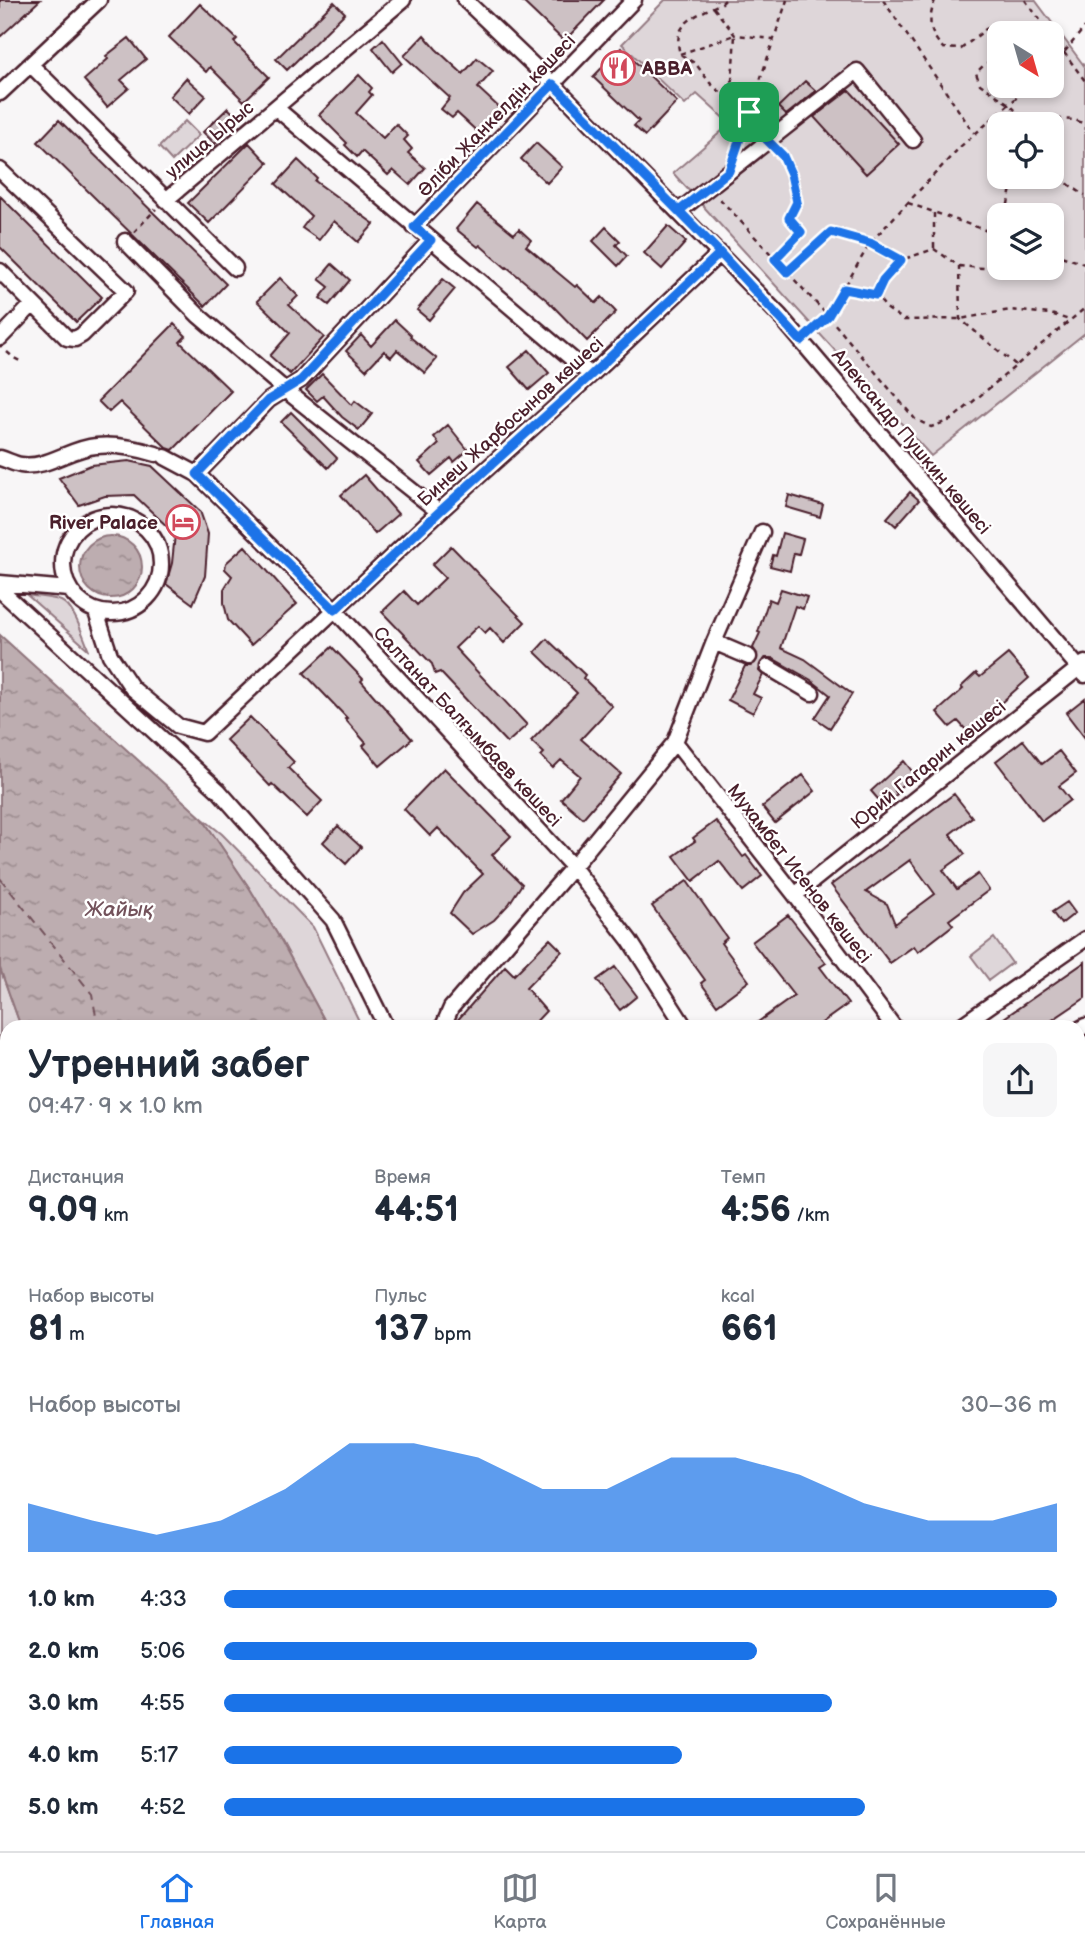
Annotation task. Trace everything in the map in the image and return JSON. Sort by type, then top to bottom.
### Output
[{"type":"street","points":[[3,85],[32,65],[99,0]]},
{"type":"street","name":"улица Ырыс","points":[[166,200],[403,0]]},
{"type":"street","name":"Әліби Жанкелдін көшесі","points":[[414,227],[634,0]]},
{"type":"street","name":"Александр Пушкин көшесі","points":[[470,1],[720,253],[801,341],[1083,669]]},
{"type":"street","points":[[32,65],[235,268]]},
{"type":"street","points":[[679,211],[857,71],[913,140]]},
{"type":"street","points":[[276,108],[591,375]]},
{"type":"street","points":[[0,170],[126,290],[82,335],[75,339],[67,338],[0,271]]},
{"type":"street","points":[[197,474],[268,400],[301,380],[431,240]]},
{"type":"street","points":[[125,241],[199,316],[284,389],[439,512]]},
{"type":"street","name":"Бинеш Жарбосынов көшесі","points":[[96,612],[110,655],[132,688],[178,726],[204,733],[720,253]]},
{"type":"street","points":[[0,338],[33,303]]},
{"type":"street","name":"Салтанат Балғымбаев көшесі","points":[[0,458],[22,465],[45,463],[63,454],[95,446],[130,447],[160,456],[197,474],[335,610],[573,867],[630,941],[681,1020]]},
{"type":"street","points":[[118,515],[136,521],[150,532],[159,548],[162,566],[158,584],[148,600],[132,610],[114,614],[96,612],[80,603],[69,589],[62,572],[63,554],[71,537],[83,524],[100,516],[118,515]]},
{"type":"street","points":[[446,1020],[451,1008],[573,867],[675,742],[714,642],[762,532]]},
{"type":"street","points":[[0,583],[69,589]]},
{"type":"street","points":[[0,590],[219,791],[325,910],[333,920],[383,1020]]},
{"type":"street","points":[[714,642],[749,657]]},
{"type":"street","points":[[768,667],[812,693]]},
{"type":"street","name":"Юрий Гагарин көшесі","points":[[794,895],[1083,669]]},
{"type":"street","name":"Мухамбет Исенов көшесі","points":[[675,742],[889,1020]]},
{"type":"street","points":[[969,1020],[1085,939]]},
{"type":"path","points":[[725,0],[695,16],[681,29],[677,42],[680,54],[696,64],[719,91],[731,96],[749,112],[759,132],[783,156],[791,174],[797,202],[789,218],[801,232],[775,259]]},
{"type":"path","points":[[737,148],[788,0]]},
{"type":"path","points":[[883,0],[975,134]]},
{"type":"path","points":[[935,0],[929,26],[934,38],[943,47],[961,49],[987,29]]},
{"type":"path","points":[[1025,0],[1041,21]]},
{"type":"path","points":[[714,7],[735,35],[731,96]]},
{"type":"path","points":[[1085,27],[1064,52],[1085,81]]},
{"type":"path","points":[[680,54],[735,35],[774,39]]},
{"type":"path","points":[[987,63],[976,73],[980,84],[987,89]]},
{"type":"path","points":[[1000,98],[1017,112]]},
{"type":"path","points":[[801,341],[828,316],[870,243],[960,147],[1016,98]]},
{"type":"path","points":[[1064,119],[1085,124]]},
{"type":"path","points":[[729,171],[720,199],[828,316],[915,419],[931,427],[951,420],[1085,308]]},
{"type":"path","points":[[1064,179],[1085,195]]},
{"type":"path","points":[[125,241],[166,200]]},
{"type":"path","points":[[908,203],[987,230]]},
{"type":"path","points":[[934,212],[934,249]]},
{"type":"path","points":[[787,272],[831,232],[870,243],[901,260]]},
{"type":"path","points":[[876,295],[883,280],[901,260],[934,249]]},
{"type":"path","points":[[934,249],[959,266],[987,268]]},
{"type":"path","points":[[1064,257],[1085,264]]},
{"type":"path","points":[[959,266],[960,319]]},
{"type":"path","points":[[844,289],[876,295],[886,308],[904,320],[960,319],[1010,310],[1051,314],[1070,321]]},
{"type":"path","points":[[960,319],[1017,365]]},
{"type":"path","points":[[0,345],[22,362]]},
{"type":"shaded area","points":[[665,0],[1035,0],[1051,21],[987,21],[987,98],[1064,98],[1064,39],[1085,67],[1085,333],[931,456],[673,173],[730,124],[697,94],[685,105],[622,44]]},
{"type":"shaded area","points":[[185,121],[199,135],[172,161],[159,147]]},
{"type":"shaded area","points":[[27,595],[66,604],[89,650]]},
{"type":"shaded area","points":[[202,818],[222,834],[313,927],[359,1020],[324,1020],[250,889]]},
{"type":"shaded area","points":[[994,938],[1012,963],[989,980],[971,956]]},
{"type":"shaded area","points":[[0,968],[19,1020],[0,1020]]},
{"type":"water","points":[[105,536],[117,536],[133,545],[140,555],[140,579],[133,589],[117,598],[105,598],[94,593],[85,584],[80,573],[80,561],[85,550],[94,541]]},
{"type":"water","name":"Жайық","points":[[0,635],[202,818],[250,889],[324,1020],[19,1020],[0,968]]},
{"type":"building","points":[[0,0],[40,0],[0,37]]},
{"type":"building","points":[[521,0],[604,0],[564,41]]},
{"type":"building","points":[[334,2],[345,13],[287,70],[276,59]]},
{"type":"building","points":[[200,4],[237,39],[234,42],[269,77],[244,101],[210,67],[206,72],[169,37]]},
{"type":"building","points":[[424,35],[463,74],[477,58],[493,71],[478,88],[504,112],[482,136],[457,113],[452,118],[441,109],[450,98],[404,56]]},
{"type":"building","points":[[129,38],[146,59],[121,80],[129,88],[107,107],[84,80],[108,59],[106,56]]},
{"type":"building","points":[[383,39],[402,63],[392,72],[373,48]]},
{"type":"building","points":[[621,48],[677,102],[645,136],[634,126],[639,121],[593,77]]},
{"type":"building","points":[[359,75],[372,88],[369,92],[372,95],[356,113],[383,138],[396,124],[408,136],[404,140],[412,149],[408,153],[425,168],[410,185],[393,170],[388,175],[362,151],[357,157],[319,115]]},
{"type":"building","points":[[186,78],[206,96],[189,114],[170,96]]},
{"type":"building","points":[[805,81],[816,91],[786,115],[778,107]]},
{"type":"building","points":[[849,90],[899,144],[866,174],[814,117]]},
{"type":"building","points":[[228,108],[239,119],[215,144],[203,132]]},
{"type":"building","points":[[59,120],[226,284],[205,306],[38,142]]},
{"type":"building","points":[[249,143],[268,163],[209,223],[188,203]]},
{"type":"building","points":[[536,143],[562,167],[547,183],[521,159]]},
{"type":"building","points":[[298,160],[317,178],[315,181],[374,224],[358,242],[334,221],[319,240],[302,228],[311,216],[276,184]]},
{"type":"building","points":[[0,196],[102,297],[76,322],[0,247]]},
{"type":"building","points":[[477,204],[514,234],[519,229],[531,240],[526,246],[596,303],[602,297],[616,312],[587,341],[548,301],[480,245],[478,247],[456,229]]},
{"type":"building","points":[[668,226],[686,242],[662,269],[644,253]]},
{"type":"building","points":[[606,227],[620,241],[616,245],[627,256],[618,266],[593,241]]},
{"type":"building","points":[[332,264],[350,280],[329,305],[320,298],[329,287],[319,279]]},
{"type":"building","points":[[280,278],[298,296],[289,305],[324,337],[290,374],[270,356],[290,333],[257,301]]},
{"type":"building","points":[[443,279],[455,289],[429,320],[417,310]]},
{"type":"building","points":[[395,320],[410,337],[437,359],[425,373],[397,350],[391,357],[384,351],[366,370],[346,351],[361,335],[371,346]]},
{"type":"building","points":[[174,324],[186,336],[180,342],[231,391],[173,450],[167,448],[120,402],[109,412],[98,401]]},
{"type":"building","points":[[529,350],[549,373],[529,390],[509,367]]},
{"type":"building","points":[[322,374],[352,405],[355,401],[372,414],[359,430],[342,417],[323,396],[317,401],[306,390]]},
{"type":"building","points":[[291,412],[337,458],[328,468],[281,422]]},
{"type":"building","points":[[448,425],[468,450],[454,462],[451,458],[431,475],[419,462],[439,444],[434,437]]},
{"type":"building","name":"River Palace","points":[[129,461],[152,466],[200,511],[208,534],[205,576],[193,604],[166,584],[172,563],[175,534],[134,495],[105,496],[79,505],[59,478],[91,465]]},
{"type":"building","points":[[364,475],[398,514],[375,534],[341,495]]},
{"type":"building","points":[[910,492],[919,500],[896,526],[887,518]]},
{"type":"building","points":[[789,495],[823,505],[820,517],[786,507]]},
{"type":"building","points":[[782,533],[803,539],[799,554],[794,553],[790,571],[770,566],[773,555],[776,556]]},
{"type":"building","points":[[245,546],[297,604],[251,645],[228,620],[224,603],[224,589],[232,576],[225,569],[226,563]]},
{"type":"building","points":[[451,546],[525,622],[504,643],[490,628],[485,633],[478,626],[455,648],[527,725],[507,743],[440,672],[435,674],[432,664],[382,612],[404,591],[417,605],[445,578],[432,565]]},
{"type":"building","points":[[781,589],[807,597],[803,609],[795,606],[781,648],[805,659],[852,694],[830,728],[815,718],[830,695],[811,680],[772,658],[764,658],[759,663],[759,671],[763,675],[753,694],[761,698],[753,713],[728,700],[745,666],[751,666],[758,661],[758,655],[753,648],[760,633],[758,632],[769,599],[776,602]]},
{"type":"building","points":[[547,639],[585,675],[583,678],[612,706],[581,739],[621,774],[583,818],[561,799],[580,776],[561,760],[553,768],[541,756],[544,753],[531,741],[577,693],[535,652]]},
{"type":"building","points":[[332,647],[363,679],[361,681],[412,739],[380,766],[363,746],[366,743],[345,719],[347,718],[304,673]]},
{"type":"building","points":[[1008,654],[1029,678],[967,731],[958,721],[950,727],[937,712],[963,689],[961,687],[976,673],[980,677]]},
{"type":"building","points":[[1085,698],[1085,738],[1066,713]]},
{"type":"building","points":[[250,717],[294,762],[288,768],[322,801],[307,817],[272,784],[270,786],[226,740]]},
{"type":"building","points":[[1023,740],[1042,764],[1059,751],[1076,773],[1059,786],[1070,800],[1042,821],[996,761]]},
{"type":"building","points":[[904,761],[915,775],[895,791],[897,794],[884,806],[871,791]]},
{"type":"building","points":[[444,768],[511,836],[492,855],[522,884],[494,920],[472,934],[450,913],[463,893],[483,874],[438,828],[430,836],[404,809]]},
{"type":"building","points":[[803,775],[815,791],[775,823],[762,807]]},
{"type":"building","points":[[954,794],[972,817],[950,834],[965,854],[943,870],[957,889],[978,874],[989,890],[949,920],[953,925],[918,952],[914,946],[890,963],[831,885]],"holes":[[[910,860],[935,894],[895,924],[887,904],[866,892]]]},
{"type":"building","points":[[716,821],[743,857],[746,855],[762,876],[743,891],[719,861],[693,881],[674,856]]},
{"type":"building","points":[[338,826],[361,847],[346,864],[323,842]]},
{"type":"building","points":[[687,881],[727,938],[721,943],[749,981],[717,1005],[701,983],[705,980],[652,906]]},
{"type":"building","points":[[1067,902],[1075,913],[1061,924],[1052,912]]},
{"type":"building","points":[[788,915],[826,963],[820,967],[848,1004],[826,1020],[761,1020],[794,996],[752,942]]},
{"type":"building","points":[[550,939],[562,951],[526,988],[546,1011],[538,1020],[458,1020],[505,966],[514,975]]},
{"type":"building","points":[[1085,962],[1085,998],[1052,1020],[1001,1020]]},
{"type":"building","points":[[615,967],[637,996],[620,1010],[597,980]]},
{"type":"ferry route","points":[[0,878],[92,994],[97,1020]]},
{"type":"tunnel","points":[[749,657],[768,667]]},
{"type":"place","name":"ABBA","points":[[618,68]]},
{"type":"place","name":"River Palace","points":[[183,522]]},
{"type":"route","points":[[749,112],[729,171],[679,211],[720,253],[335,610],[197,474],[268,400],[301,380],[431,240],[414,227],[553,84],[720,253],[801,341],[828,316],[844,289],[876,295],[883,280],[901,260],[870,243],[831,232],[787,272],[775,259],[801,232],[789,218],[797,202],[791,174],[783,156],[759,132],[749,112]]}]
